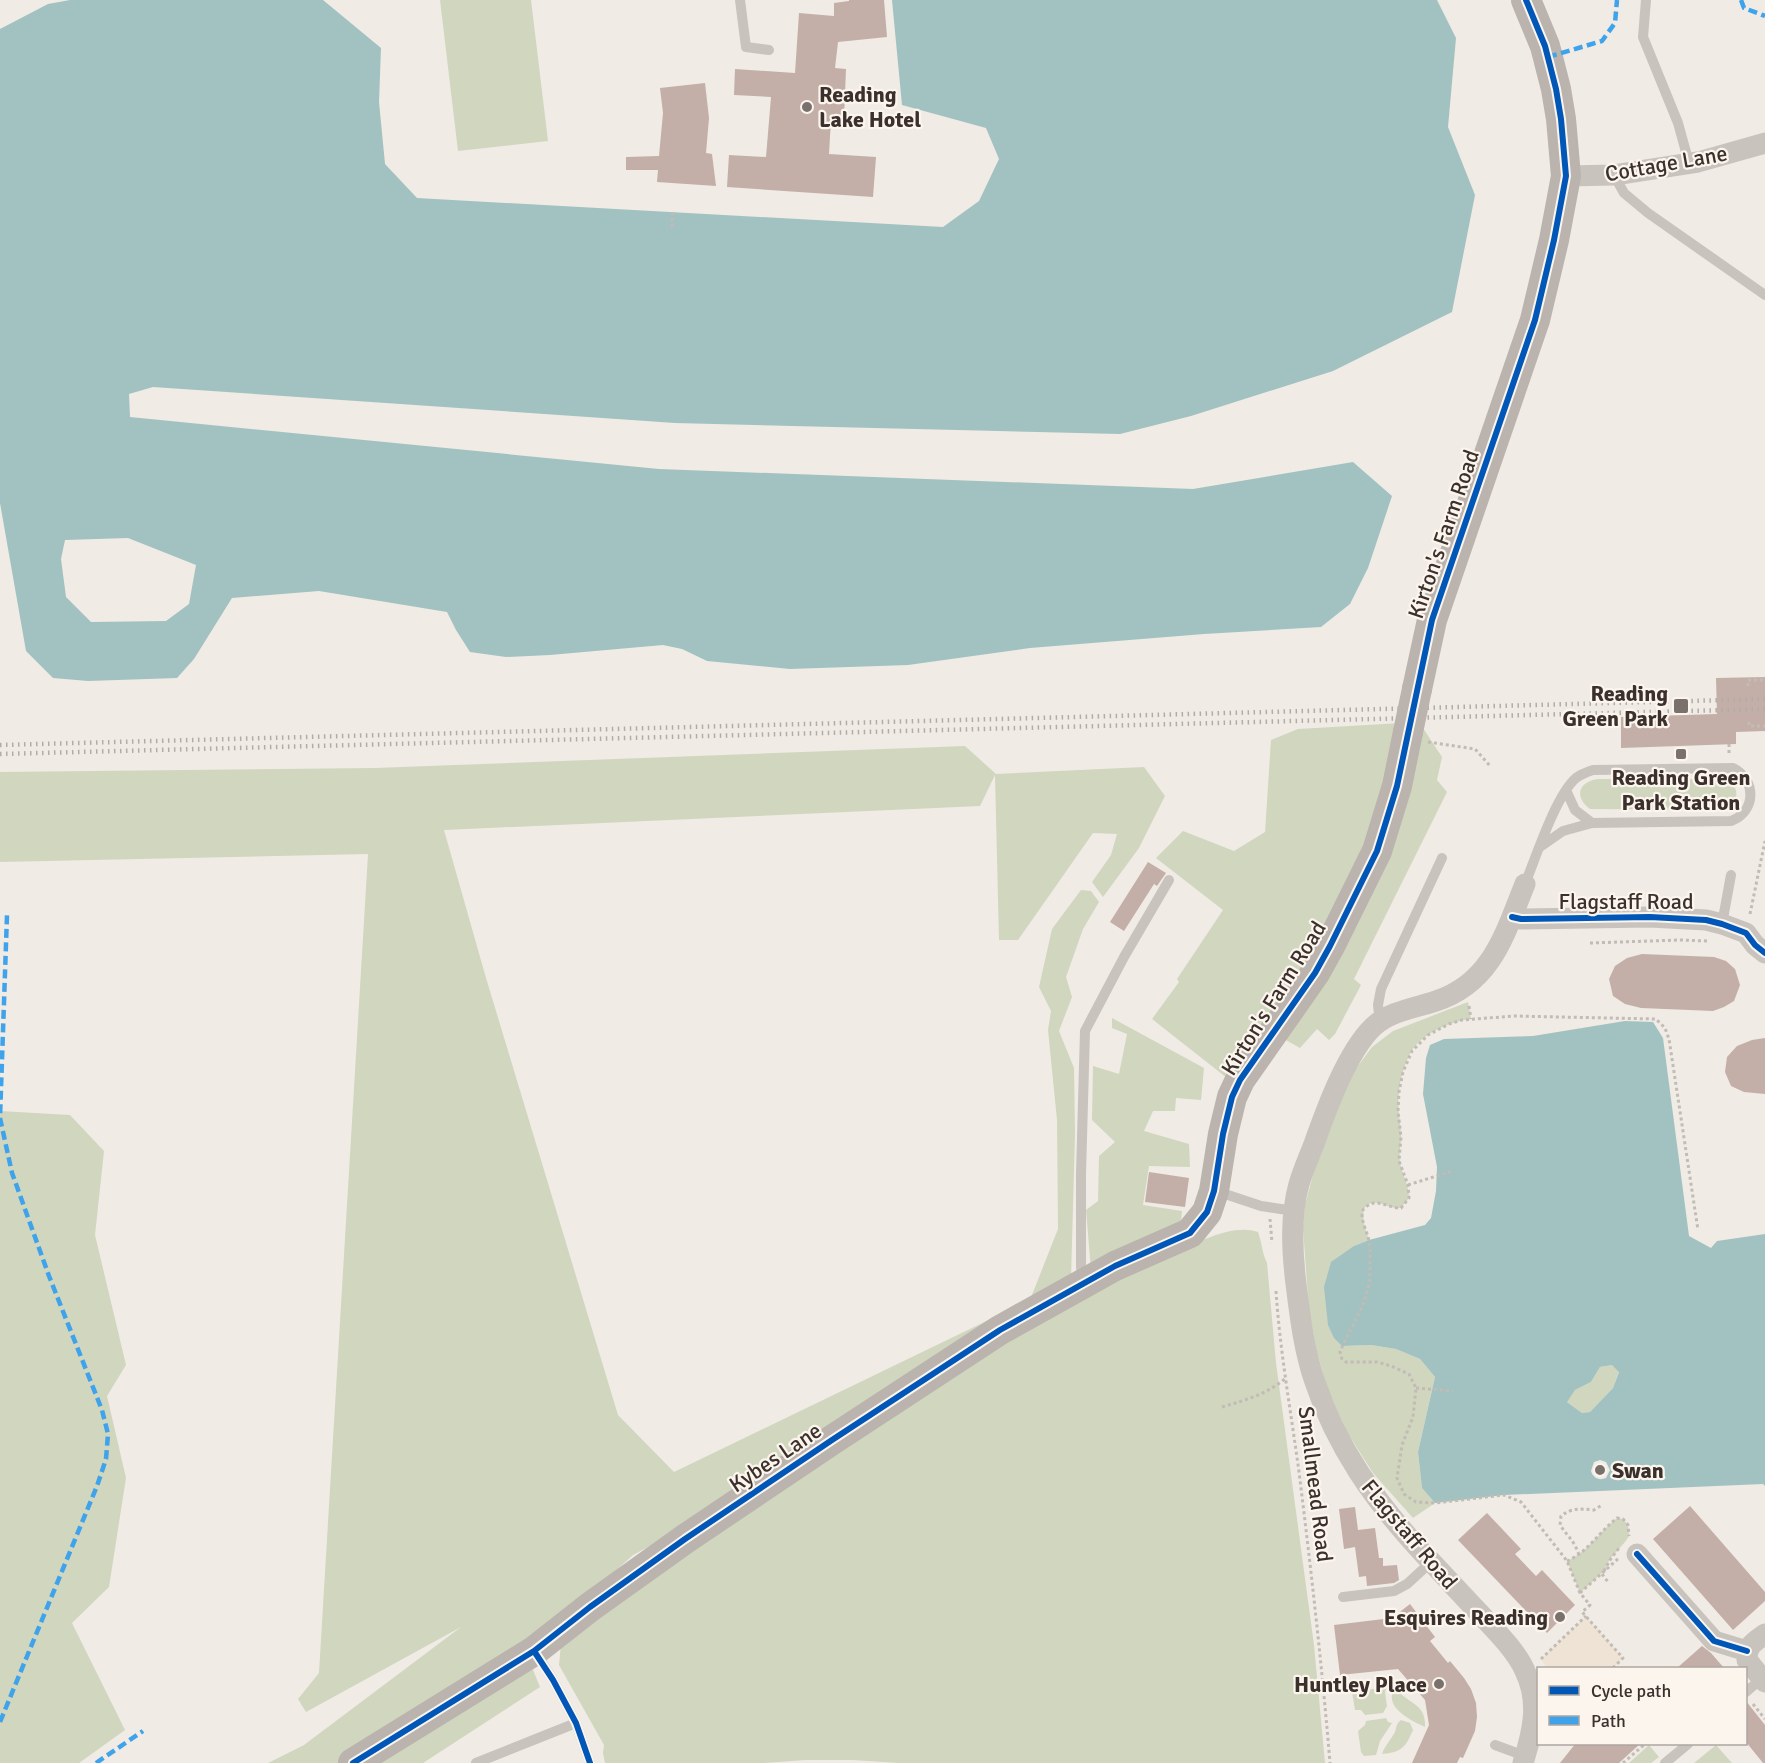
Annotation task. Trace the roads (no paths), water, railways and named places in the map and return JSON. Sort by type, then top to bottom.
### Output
[{"type":"street","name":"Kirton's Farm Road","points":[[1214,1191],[1223,1134],[1232,1097],[1240,1080],[1315,973],[1377,851],[1397,786],[1432,620],[1535,320],[1566,176],[1556,89],[1545,46],[1526,0]]},
{"type":"street","name":"Cottage Lane","points":[[1566,176],[1614,175],[1689,163],[1765,143]]},
{"type":"street","name":"Flagstaff Road","points":[[1524,1759],[1534,1725],[1534,1698],[1525,1669],[1500,1635],[1394,1522],[1349,1459],[1318,1390],[1308,1354],[1299,1311],[1293,1248],[1294,1211],[1299,1184],[1322,1122],[1352,1054],[1374,1026],[1398,1012],[1437,1001],[1467,986],[1477,978],[1489,964],[1499,946],[1525,884]]},
{"type":"street","name":"Flagstaff Road","points":[[1512,917],[1521,919],[1650,916],[1706,920],[1717,933],[1746,933],[1765,953]]},
{"type":"street","name":"Kybes Lane","points":[[353,1763],[534,1651],[590,1606],[685,1539],[1000,1330],[1115,1266],[1190,1233],[1207,1212],[1214,1191]]},
{"type":"street","points":[[1637,1554],[1714,1641],[1747,1651]]},
{"type":"street","points":[[1763,1680],[1747,1660],[1747,1651],[1765,1634]]},
{"type":"lane","points":[[740,0],[746,47],[769,50]]},
{"type":"lane","points":[[1646,0],[1643,38],[1678,123],[1689,163]]},
{"type":"lane","points":[[1614,175],[1624,194],[1765,295]]},
{"type":"lane","points":[[1525,884],[1540,847],[1566,790],[1577,777],[1585,772],[1733,768],[1743,775],[1750,792],[1749,804],[1745,812],[1739,818],[1731,821],[1592,823],[1563,831],[1540,847]]},
{"type":"lane","points":[[1566,790],[1575,810],[1592,823]]},
{"type":"lane","points":[[1380,1023],[1378,1005],[1381,989],[1442,858]]},
{"type":"lane","points":[[1717,933],[1731,875]]},
{"type":"lane","points":[[1083,1284],[1081,1174],[1085,1031],[1168,880]]},
{"type":"lane","points":[[1214,1191],[1250,1203],[1294,1211]]},
{"type":"lane","points":[[1343,1597],[1394,1591],[1407,1584],[1431,1562]]},
{"type":"lane","points":[[534,1651],[576,1723],[590,1763]]},
{"type":"lane","points":[[1747,1691],[1763,1680]]},
{"type":"lane","points":[[476,1763],[576,1723]]},
{"type":"lane","points":[[1495,1745],[1524,1759]]},
{"type":"lane","points":[[1665,1763],[1686,1745]]},
{"type":"water","points":[[70,0],[323,0],[381,48],[379,102],[385,164],[417,198],[943,227],[979,201],[999,159],[986,128],[902,105],[892,0],[1437,0],[1456,38],[1448,127],[1475,195],[1452,312],[1333,371],[1191,416],[1120,434],[675,423],[153,387],[129,394],[130,417],[659,469],[1193,489],[1353,462],[1392,496],[1368,568],[1350,604],[1321,627],[1030,648],[908,665],[790,669],[707,661],[682,649],[663,645],[506,657],[470,652],[447,612],[319,591],[232,598],[194,659],[177,678],[88,681],[53,678],[26,651],[0,503],[0,29],[48,4]],"holes":[[[128,538],[196,565],[189,604],[166,621],[91,622],[66,597],[61,559],[65,540]]]},
{"type":"water","points":[[1625,1021],[1653,1022],[1663,1038],[1689,1236],[1711,1248],[1717,1241],[1765,1234],[1765,1486],[1763,1484],[1504,1495],[1435,1503],[1422,1488],[1418,1452],[1435,1377],[1420,1359],[1396,1349],[1371,1345],[1342,1346],[1334,1338],[1328,1325],[1324,1287],[1331,1262],[1354,1246],[1425,1225],[1431,1218],[1436,1191],[1437,1167],[1423,1094],[1426,1058],[1430,1045],[1444,1039],[1533,1036]],"holes":[[[1612,1365],[1619,1372],[1613,1388],[1590,1412],[1582,1413],[1567,1402],[1575,1390],[1591,1382],[1600,1367]],[[1600,1460],[1606,1462],[1610,1470],[1606,1478],[1601,1479],[1595,1477],[1591,1471],[1594,1462]]]},
{"type":"railway","points":[[0,745],[1765,699]]},
{"type":"railway","points":[[0,754],[1765,709]]},
{"type":"place","name":"Reading Lake Hotel","points":[[807,107]]},
{"type":"place","name":"Reading Green Park","points":[[1681,706]]},
{"type":"place","name":"Reading Green Park Station","points":[[1681,754]]},
{"type":"place","name":"Swan","points":[[1600,1470]]},
{"type":"place","name":"Esquires Reading","points":[[1560,1617]]},
{"type":"place","name":"Huntley Place","points":[[1439,1684]]}]
